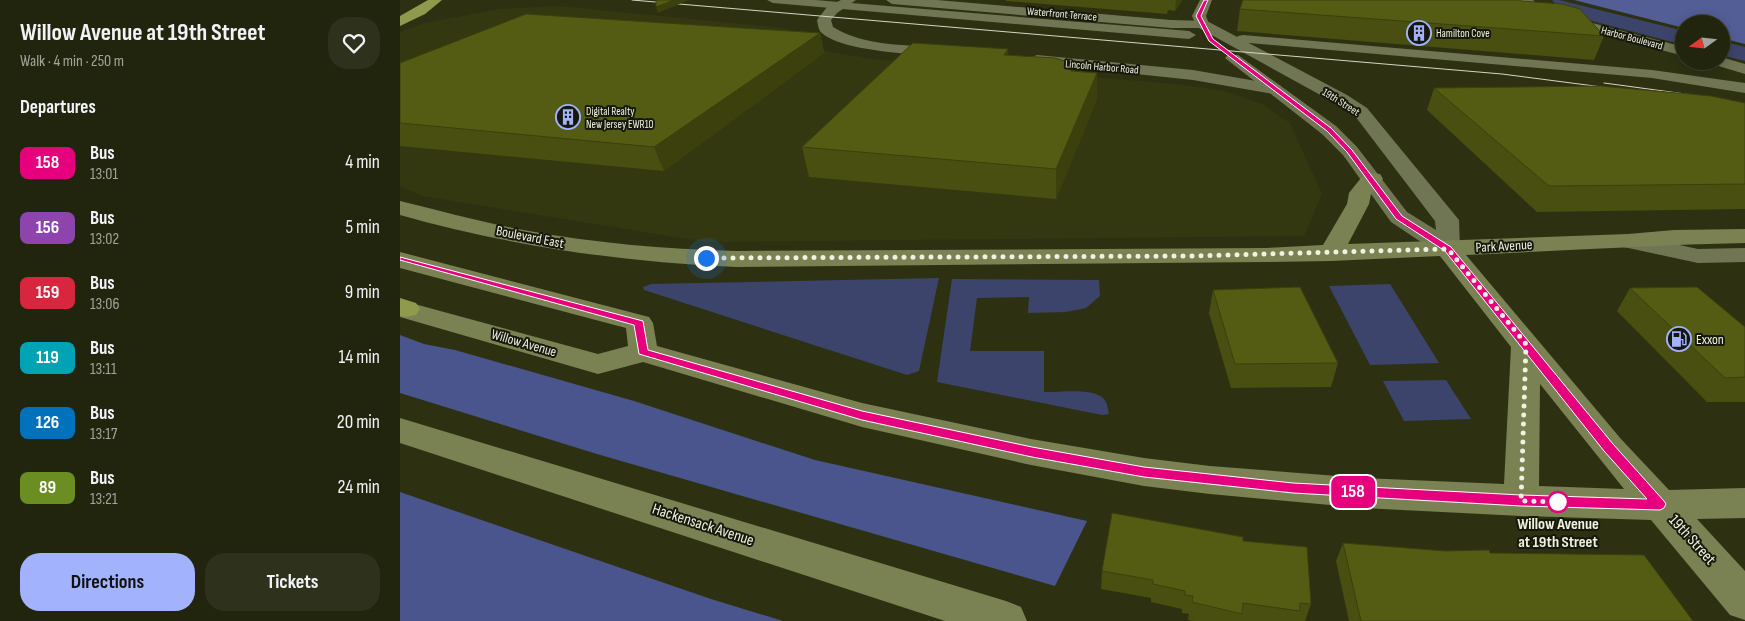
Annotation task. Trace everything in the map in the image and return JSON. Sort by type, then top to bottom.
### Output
[{"type":"highway","points":[[400,22],[436,0]]},
{"type":"main road","points":[[1330,254],[1358,204],[1360,193],[1372,179]]},
{"type":"main road","name":"Boulevard East","points":[[400,208],[526,237],[661,256]]},
{"type":"main road","name":"Park Avenue","points":[[661,256],[746,259],[1330,254],[1628,241],[1674,237],[1745,236]]},
{"type":"main road","name":"19th Street","points":[[1448,249],[1609,448],[1745,601]]},
{"type":"main road","points":[[400,260],[639,323],[643,352],[862,415],[982,442],[1091,463],[1210,480],[1293,488],[1521,501],[1660,504],[1745,503]]},
{"type":"main road","name":"Willow Avenue","points":[[402,308],[598,364],[643,352]]},
{"type":"main road","points":[[1521,501],[1526,344]]},
{"type":"main road","name":"Hackensack Avenue","points":[[400,430],[1006,621]]},
{"type":"street","points":[[773,0],[1189,35]]},
{"type":"street","points":[[850,0],[832,10],[826,16],[823,23],[826,29],[845,39],[877,45],[956,53]]},
{"type":"street","name":"Waterfront Terrace","points":[[892,0],[1171,24],[1202,24]]},
{"type":"street","points":[[1202,24],[1198,16],[1206,0]]},
{"type":"street","name":"Harbor Boulevard","points":[[1526,0],[1534,9],[1548,16],[1675,50]]},
{"type":"street","name":"19th Street","points":[[1202,24],[1210,40],[1329,130],[1350,151],[1399,218],[1448,249]]},
{"type":"street","name":"19th Street","points":[[1202,24],[1361,112],[1447,220],[1448,249]]},
{"type":"street","points":[[1243,40],[1652,74],[1745,88]]},
{"type":"street","name":"Lincoln Harbor Road","points":[[1025,59],[1193,75],[1274,89],[1301,95],[1376,131]]},
{"type":"street","points":[[1730,64],[1745,68]]},
{"type":"street","name":"Park Avenue","points":[[1628,241],[1698,256],[1745,255]]},
{"type":"shaded area","points":[[1552,0],[1559,0],[1675,29],[1675,43],[1558,12],[1560,9]]},
{"type":"shaded area","points":[[1574,0],[1745,0],[1745,44],[1730,40],[1730,15],[1675,15],[1675,26]]},
{"type":"shaded area","points":[[557,6],[784,28],[812,45],[830,52],[873,59],[1176,84],[1224,91],[1264,105],[1290,123],[1322,194],[1304,236],[706,242],[422,196],[400,186],[400,32],[424,23],[500,9]]},
{"type":"shaded area","points":[[1730,43],[1745,47],[1745,61],[1730,57]]},
{"type":"shaded area","points":[[939,278],[919,371],[907,375],[644,290],[643,287],[651,284]]},
{"type":"shaded area","points":[[952,279],[1099,280],[1100,296],[1086,308],[1066,312],[1028,313],[1029,297],[977,298],[970,351],[1044,351],[1044,392],[1078,391],[1095,394],[1102,397],[1106,402],[1109,414],[1102,415],[937,382]]},
{"type":"shaded area","points":[[1390,284],[1439,363],[1370,365],[1329,286]]},
{"type":"shaded area","points":[[400,335],[424,344],[455,350],[634,401],[815,460],[1087,521],[1055,586],[597,454],[400,393]]},
{"type":"shaded area","points":[[1446,380],[1471,419],[1404,421],[1383,381]]},
{"type":"shaded area","points":[[400,492],[711,599],[783,621],[400,621]]},
{"type":"building","points":[[656,0],[674,0],[656,7]]},
{"type":"building","points":[[1243,0],[1520,0],[1562,4],[1580,9],[1604,36],[1240,9]]},
{"type":"building","name":"Digital Realty New Jersey EWR10","points":[[526,14],[820,33],[654,147],[400,123],[400,63]]},
{"type":"building","points":[[913,43],[1008,49],[1004,55],[1055,58],[1074,64],[1071,71],[1097,73],[1056,169],[802,147]]},
{"type":"building","points":[[1600,86],[1711,96],[1745,103],[1745,184],[1549,186],[1434,88]]},
{"type":"building","points":[[1300,287],[1338,363],[1235,364],[1213,290]]},
{"type":"building","points":[[1697,287],[1745,327],[1745,377],[1725,378],[1630,288]]},
{"type":"building","points":[[1112,513],[1243,537],[1243,541],[1307,547],[1311,604],[1300,603],[1300,611],[1243,603],[1242,614],[1192,602],[1193,596],[1185,595],[1185,591],[1153,584],[1153,580],[1102,571]]},
{"type":"building","points":[[1343,543],[1445,551],[1489,550],[1490,553],[1644,555],[1693,621],[1361,621]]},
{"type":"tram line","points":[[632,0],[1502,74],[1610,88]]},
{"type":"tram line","points":[[1604,83],[1693,95]]},
{"type":"bus line","name":"158","points":[[400,260],[639,323],[643,352],[862,415],[920,429],[1082,462],[1144,472],[1293,488],[1521,501],[1660,504],[1609,448],[1448,249],[1399,218],[1350,151],[1329,130],[1210,40],[1198,16],[1206,0]]},
{"type":"place","name":"Hamilton Cove","points":[[1419,33]]},
{"type":"place","name":"Digital Realty New Jersey EWR10","points":[[568,117]]},
{"type":"place","name":"Exxon","points":[[1679,339]]},
{"type":"place","name":"Willow Avenue at 19th Street","points":[[1558,502]]},
{"type":"route","points":[[706,258],[1193,256],[1330,254],[1448,249],[1526,344],[1521,501],[1558,502]]}]
